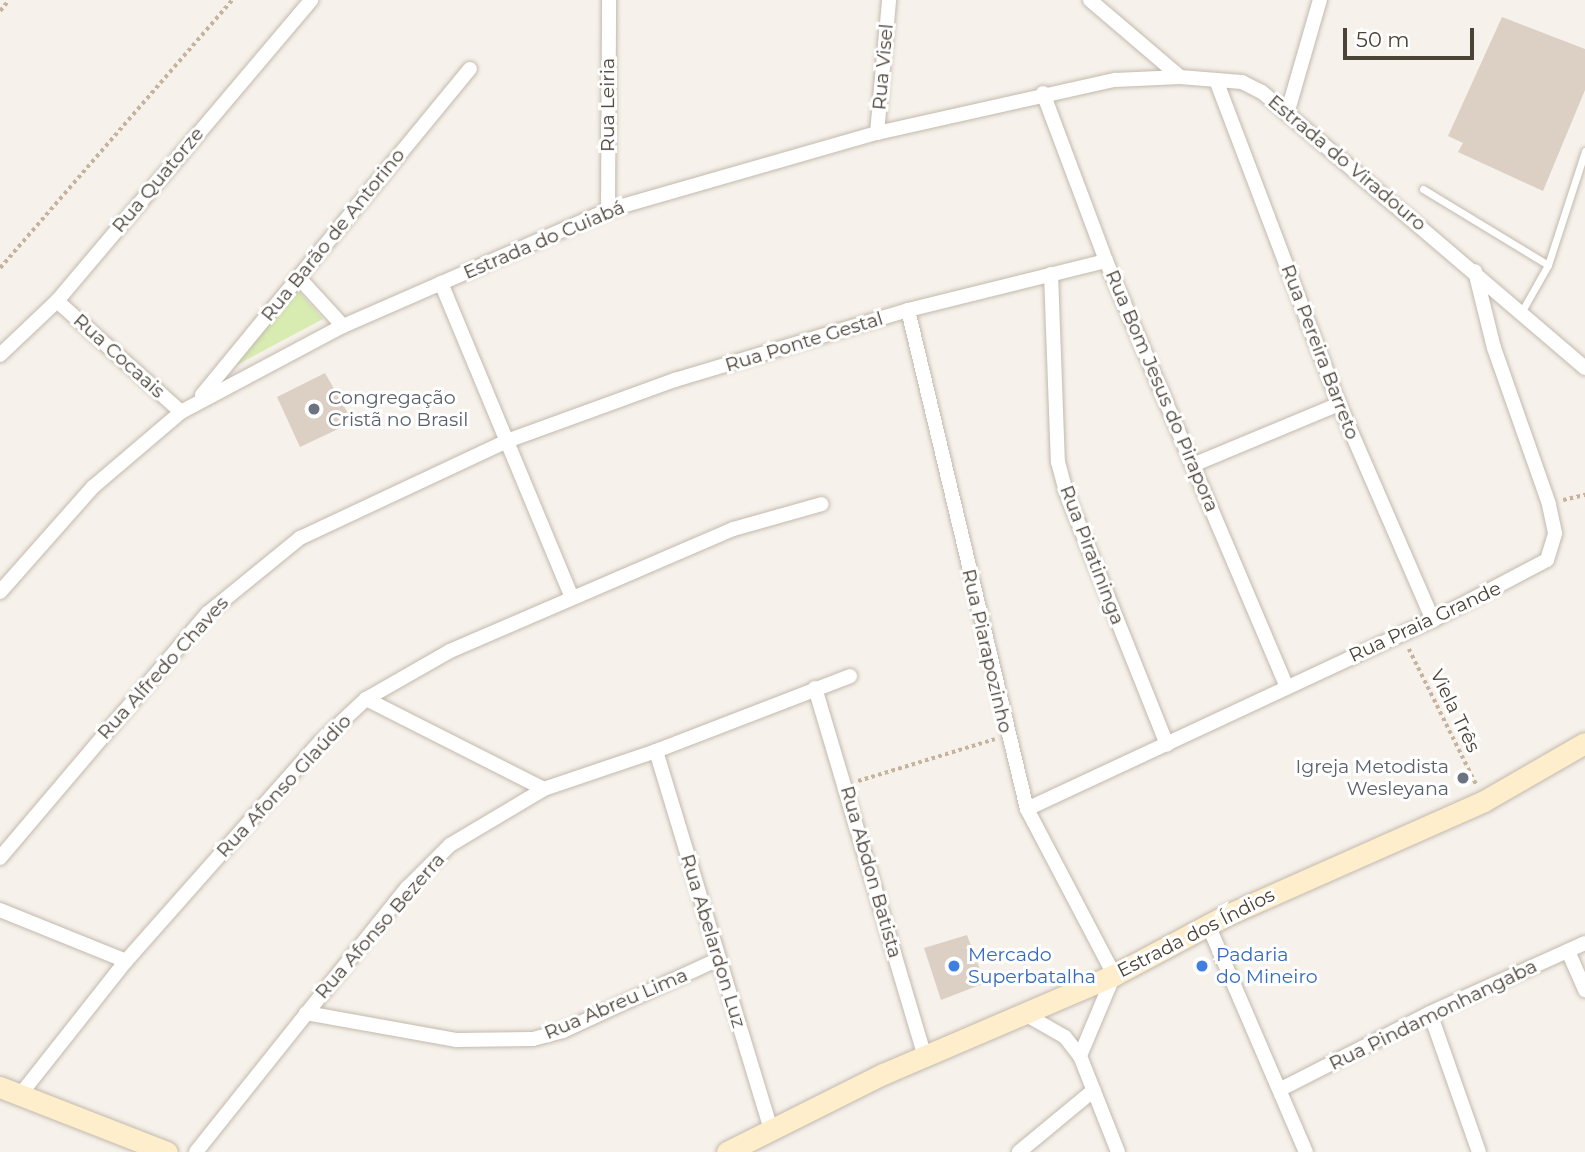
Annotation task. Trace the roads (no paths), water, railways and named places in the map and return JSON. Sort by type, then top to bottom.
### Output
[{"type":"street","name":"Rua Quatorze","points":[[0,355],[57,300],[311,0]]},
{"type":"street","name":"Rua Leiria","points":[[608,210],[609,0]]},
{"type":"street","name":"Rua Visel","points":[[877,134],[889,0]]},
{"type":"street","points":[[1090,0],[1180,76]]},
{"type":"street","points":[[1287,114],[1320,0]]},
{"type":"street","name":"Rua Barão de Antorino","points":[[196,401],[470,68]]},
{"type":"street","name":"Estrada do Cuiabá","points":[[0,593],[93,487],[196,401],[343,326],[441,283],[608,210],[877,134],[1043,93],[1115,80],[1180,76]]},
{"type":"street","name":"Estrada do Viradouro","points":[[1180,76],[1242,82],[1287,114],[1522,311],[1585,368]]},
{"type":"street","name":"Rua Pereira Barreto","points":[[1216,80],[1339,404],[1433,620]]},
{"type":"street","name":"Rua Bom Jesus do Pirapora","points":[[1043,93],[1106,261],[1195,464],[1287,687]]},
{"type":"street","name":"Rua Ponte Gestal","points":[[507,441],[675,380],[908,310],[1106,261]]},
{"type":"street","name":"Rua Praia Grande","points":[[1027,809],[1433,620],[1547,560],[1555,533],[1549,504],[1494,348],[1475,271]]},
{"type":"street","name":"Rua Piratininga","points":[[1051,274],[1058,461],[1066,492],[1167,745]]},
{"type":"street","points":[[299,278],[343,326]]},
{"type":"street","points":[[441,283],[572,598]]},
{"type":"street","name":"Rua Cocaais","points":[[57,300],[181,412]]},
{"type":"street","name":"Rua Piarapozinho","points":[[908,310],[1007,735],[1027,809],[1114,975]]},
{"type":"street","points":[[1195,464],[1339,404]]},
{"type":"street","name":"Rua Alfredo Chaves","points":[[0,858],[129,702],[208,613],[248,576],[300,538],[507,441]]},
{"type":"street","name":"Rua Afonso Glaúdio","points":[[20,1095],[127,961],[320,741],[366,699],[450,651],[572,598],[733,529],[822,503]]},
{"type":"street","name":"Rua Afonso Bezerra","points":[[196,1152],[306,1013],[428,866],[474,828],[544,789],[656,751],[850,676]]},
{"type":"street","name":"Rua Abdon Batista","points":[[815,688],[846,784],[925,1057]]},
{"type":"street","points":[[366,699],[544,789]]},
{"type":"street","name":"Estrada dos Índios","points":[[727,1152],[925,1057],[1114,975],[1209,927],[1484,801],[1585,743]]},
{"type":"street","name":"Rua Abelardon Luz","points":[[656,751],[717,960],[771,1130]]},
{"type":"street","points":[[0,910],[127,961]]},
{"type":"street","points":[[1209,927],[1306,1152]]},
{"type":"street","name":"Rua Pindamonhangaba","points":[[1281,1089],[1430,1013],[1585,943]]},
{"type":"street","points":[[1568,951],[1585,990]]},
{"type":"street","name":"Rua Abreu Lima","points":[[306,1013],[456,1040],[533,1039],[563,1031],[717,960]]},
{"type":"street","points":[[1080,1056],[1114,975]]},
{"type":"street","points":[[1023,1013],[1065,1037],[1080,1056],[1118,1152]]},
{"type":"street","points":[[1430,1013],[1479,1152]]},
{"type":"street","points":[[0,1087],[167,1152]]},
{"type":"street","points":[[1018,1152],[1094,1090]]},
{"type":"lane","points":[[1522,311],[1548,265],[1585,151]]},
{"type":"lane","points":[[1423,189],[1548,265]]},
{"type":"place","name":"Congregação Cristã no Brasil","points":[[314,409]]},
{"type":"place","name":"Igreja Metodista Wesleyana","points":[[1463,778]]},
{"type":"place","name":"Mercado Superbatalha","points":[[954,966]]},
{"type":"place","name":"Padaria do Mineiro","points":[[1202,966]]}]
